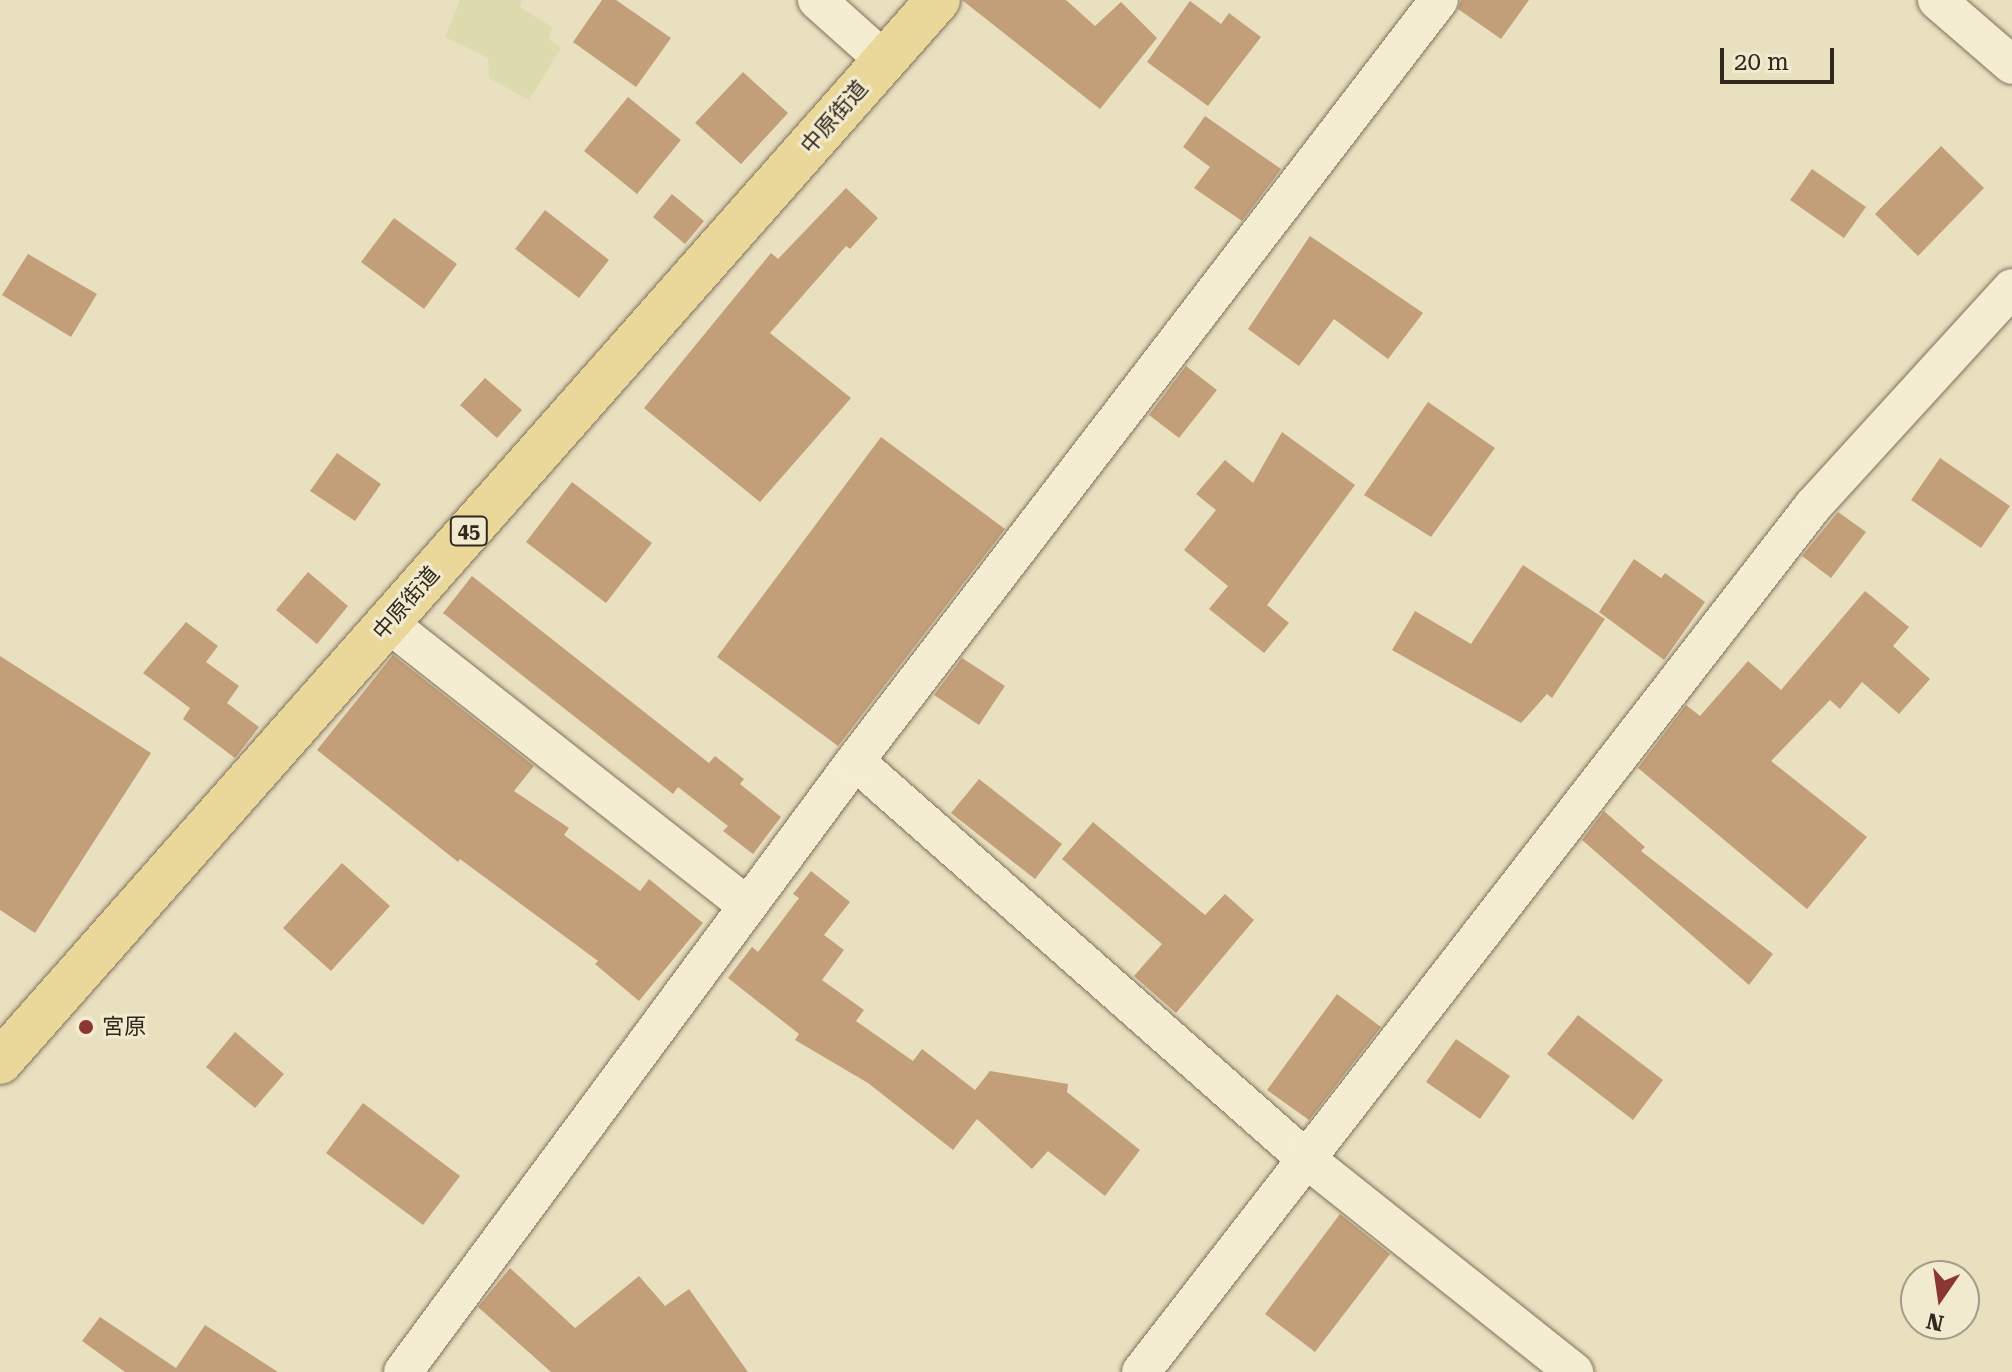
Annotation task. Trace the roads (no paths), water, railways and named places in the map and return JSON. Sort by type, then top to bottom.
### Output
[{"type":"main road","name":"中原街道","points":[[0,1062],[938,0]]},
{"type":"street","points":[[817,0],[884,60]]},
{"type":"street","points":[[403,1372],[855,761],[1439,0]]},
{"type":"street","points":[[1937,0],[2012,65]]},
{"type":"street","points":[[1141,1372],[1813,506],[2012,288]]},
{"type":"street","points":[[388,623],[747,906]]},
{"type":"street","points":[[855,761],[1305,1158],[1574,1372]]},
{"type":"place","name":"宮原","points":[[86,1027]]}]
